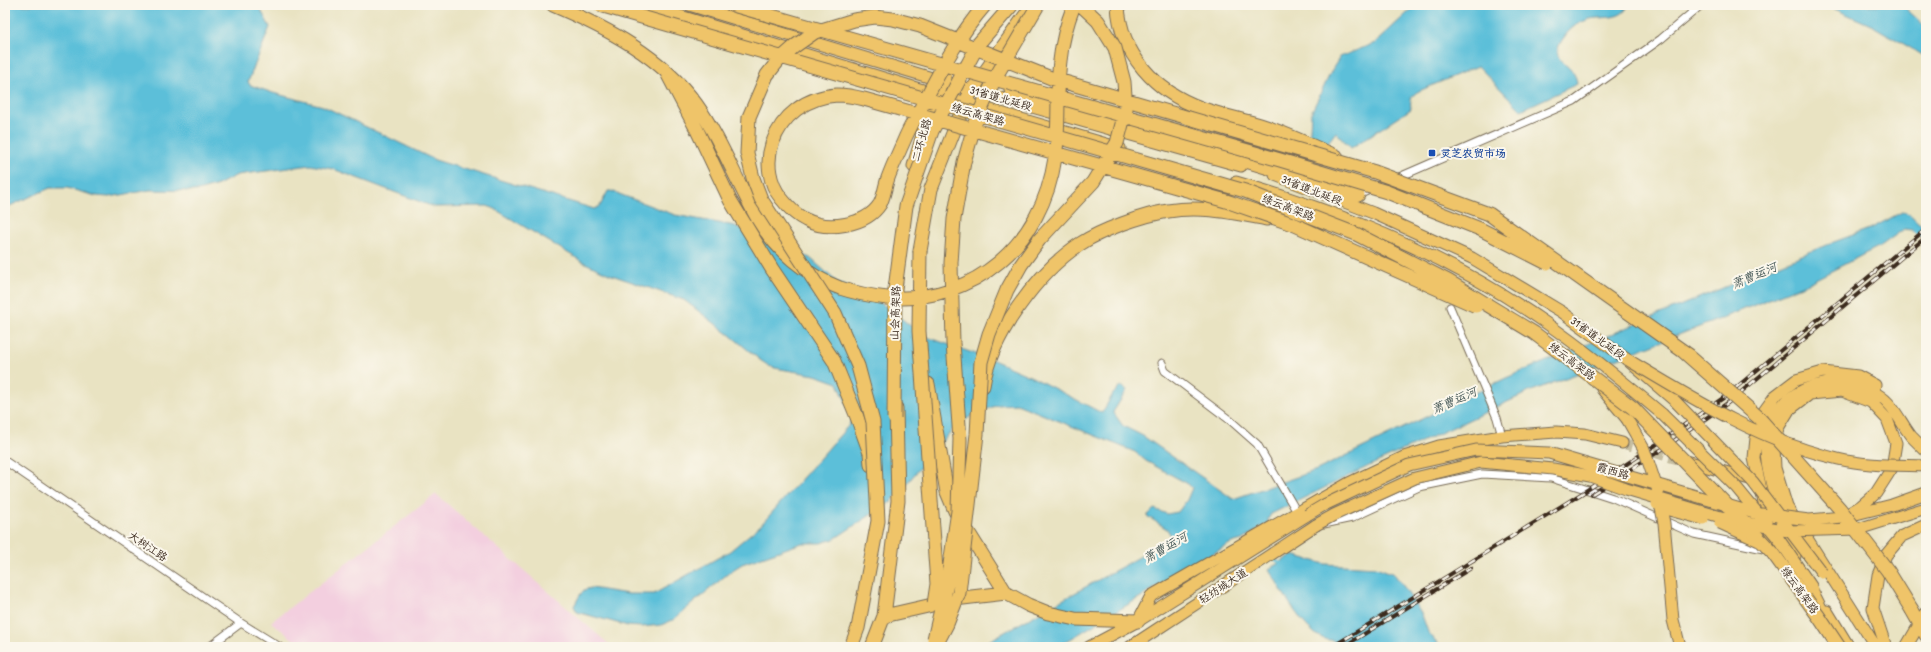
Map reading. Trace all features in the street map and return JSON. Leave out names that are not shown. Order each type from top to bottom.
[{"type":"highway","points":[[553,5],[613,32],[667,73],[696,104],[732,167],[758,220],[779,246],[799,265],[822,280],[868,296],[910,300],[931,296],[966,285],[1009,255],[1031,226],[1047,195],[1056,157],[1060,61],[1065,29],[1074,5]]},
{"type":"highway","name":"绿云高架路","points":[[600,5],[1245,191],[1356,234],[1448,280],[1534,332],[1633,408],[1772,553],[1840,647]]},
{"type":"highway","points":[[732,5],[1280,160],[1386,192],[1480,229],[1578,279],[1690,356]]},
{"type":"highway","points":[[985,5],[967,26],[938,73],[923,105],[919,111],[916,117],[913,123],[906,135],[888,178],[880,204],[864,218],[844,224],[825,226],[806,220],[790,209],[772,183],[769,166],[769,151],[774,137],[791,112],[805,103],[838,95],[864,99],[887,105],[910,112],[918,114],[926,116],[1187,190],[1294,225],[1534,332]]},
{"type":"highway","name":"二环北路","points":[[872,647],[884,616],[898,500],[893,290],[901,212],[936,94],[971,24],[989,5]]},
{"type":"highway","name":"山会高架路","points":[[865,647],[871,633],[893,509],[895,289],[906,206],[932,131],[979,43],[1012,5]]},
{"type":"highway","points":[[926,647],[937,584],[919,331],[920,252],[931,189],[965,103],[972,90],[1032,5]]},
{"type":"highway","points":[[934,647],[947,584],[958,511],[960,439],[953,343],[951,263],[954,219],[964,162],[975,123],[995,78],[1038,5]]},
{"type":"highway","points":[[977,434],[981,362],[989,334],[1007,290],[1021,265],[1039,240],[1093,182],[1117,143],[1126,109],[1124,82],[1115,48],[1098,21],[1079,5]]},
{"type":"highway","points":[[1118,5],[1123,33],[1131,52],[1143,69],[1161,87],[1175,96],[1201,108],[1261,125],[1375,172],[1489,214],[1690,356],[1758,417],[1840,509],[1888,571],[1926,635]]},
{"type":"highway","points":[[851,647],[858,628],[878,521],[873,422],[858,366],[836,313],[760,199],[753,178],[747,153],[749,117],[767,75],[778,61],[795,46],[815,32],[854,20],[875,18],[893,19],[920,26],[1051,78],[1375,172]]},
{"type":"highway","points":[[1001,48],[1003,73],[1011,90],[1040,109]]},
{"type":"highway","points":[[667,73],[697,130],[730,200],[772,269],[834,361],[858,417],[870,453],[878,521]]},
{"type":"highway","points":[[1011,90],[1358,195]]},
{"type":"highway","points":[[934,647],[947,624],[960,593],[985,374],[1001,337],[1021,302],[1054,266],[1080,244],[1129,221],[1168,210],[1211,209],[1294,225]]},
{"type":"highway","points":[[919,331],[947,492],[955,511],[1010,595]]},
{"type":"highway","points":[[884,616],[963,598],[1010,595],[1048,613],[1075,619],[1138,621]]},
{"type":"main road","points":[[644,5],[965,103],[1265,190],[1365,226],[1475,279],[1545,322],[1612,372],[1657,409],[1736,487],[1778,538],[1811,593],[1840,647]]},
{"type":"main road","name":"31省道北延段","points":[[689,5],[972,90],[1278,177],[1373,214],[1472,258],[1562,312],[1625,358],[1675,401],[1753,482],[1822,573],[1867,647]]},
{"type":"main road","points":[[1394,239],[1445,276],[1527,330],[1604,390],[1626,419],[1644,449],[1657,488],[1664,523],[1673,620],[1680,647]]},
{"type":"main road","points":[[1625,358],[1693,399],[1739,424],[1789,445],[1839,459],[1861,463],[1875,465],[1926,466]]},
{"type":"main road","points":[[1776,552],[1754,458],[1756,438],[1762,414],[1775,396],[1796,380],[1823,372],[1858,376],[1881,389],[1926,442]]},
{"type":"main road","points":[[1840,647],[1784,535],[1766,459],[1766,441],[1773,420],[1783,404],[1801,390],[1824,383],[1853,383],[1877,394],[1891,405],[1911,436],[1926,451]]},
{"type":"main road","points":[[1843,517],[1861,506],[1876,493],[1892,468],[1896,443],[1887,419],[1871,402],[1842,391],[1810,394],[1789,410],[1778,428],[1774,447],[1775,468],[1787,507],[1876,647]]},
{"type":"main road","points":[[1089,647],[1138,621],[1150,596],[1246,548],[1280,527],[1299,511],[1372,471],[1404,458],[1439,446],[1502,436],[1556,432],[1585,434],[1622,443]]},
{"type":"main road","name":"霞西路","points":[[1299,511],[1324,505],[1409,465],[1476,450],[1549,453],[1754,513],[1809,520],[1843,517],[1892,505],[1926,493]]},
{"type":"main road","points":[[1678,459],[1759,482]]},
{"type":"main road","name":"霞西路","points":[[1316,525],[1334,515],[1415,478],[1481,462],[1553,469],[1590,476],[1626,489],[1731,520],[1788,531],[1858,529],[1926,508]]},
{"type":"main road","points":[[1626,489],[1669,510],[1724,524],[1761,542],[1786,562],[1811,593],[1849,647]]},
{"type":"main road","name":"轻纺城大道","points":[[1130,647],[1316,525]]},
{"type":"main road","points":[[1886,647],[1873,608],[1878,575],[1886,554],[1902,536],[1926,525]]},
{"type":"main road","points":[[1906,647],[1926,613]]},
{"type":"street","points":[[1358,195],[1574,101],[1661,39],[1701,5]]},
{"type":"street","points":[[1450,307],[1497,418],[1502,436]]},
{"type":"street","points":[[1162,363],[1165,371],[1231,421],[1257,444],[1299,511]]},
{"type":"street","name":"大树江路","points":[[5,461],[241,623],[280,647]]},
{"type":"street","points":[[1316,525],[1352,518],[1419,487],[1482,474],[1551,478],[1613,498],[1694,534],[1776,552],[1840,647]]},
{"type":"street","points":[[208,647],[241,623]]},
{"type":"shaded area","points":[[436,494],[612,647],[303,647],[271,622]]},
{"type":"water","name":"萧曹运河","points":[[5,5],[258,5],[270,27],[248,82],[250,85],[273,93],[323,106],[435,160],[594,209],[600,206],[608,191],[611,191],[675,215],[735,226],[810,258],[837,282],[872,296],[924,336],[993,360],[1032,377],[1102,413],[1113,394],[1121,386],[1127,390],[1113,412],[1123,426],[1143,436],[1233,499],[1317,470],[1506,378],[1831,243],[1872,228],[1902,212],[1909,214],[1926,227],[1926,240],[1912,230],[1904,229],[1882,245],[1806,284],[1720,319],[1529,392],[1369,466],[1271,514],[1268,519],[1268,523],[1242,540],[1231,543],[1057,647],[978,647],[1168,541],[1171,536],[1167,529],[1147,516],[1154,509],[1167,514],[1178,512],[1187,500],[1192,488],[1188,484],[1146,461],[1135,452],[1017,404],[998,405],[974,414],[953,429],[892,501],[834,539],[821,543],[802,543],[742,564],[731,571],[673,620],[661,625],[641,627],[628,626],[577,612],[574,606],[584,590],[591,588],[628,594],[654,594],[730,551],[761,525],[849,425],[852,417],[838,383],[815,375],[769,366],[684,300],[609,274],[583,262],[493,208],[487,206],[434,207],[333,169],[310,165],[237,175],[218,185],[198,191],[150,190],[109,197],[96,196],[67,188],[50,188],[5,208]]},
{"type":"water","points":[[1416,5],[1628,5],[1622,14],[1617,16],[1590,19],[1573,27],[1559,45],[1557,52],[1562,62],[1572,71],[1577,84],[1521,110],[1478,66],[1419,91],[1411,98],[1411,109],[1351,148],[1336,132],[1319,154],[1309,149],[1311,113],[1340,57],[1375,43]]},
{"type":"water","points":[[1826,5],[1902,5],[1926,27],[1926,57],[1873,26]]},
{"type":"water","points":[[1292,555],[1325,564],[1376,567],[1394,574],[1422,615],[1428,632],[1441,647],[1337,647],[1333,640],[1324,639],[1314,633],[1296,613],[1269,569]]},
{"type":"waterway","points":[[1272,558],[1282,564]]},
{"type":"tunnel","points":[[1622,443],[1678,459]]},
{"type":"railway","points":[[1332,647],[1581,494],[1726,396],[1926,229]]},
{"type":"railway","points":[[1592,494],[1664,448],[1729,402],[1926,237]]},
{"type":"railway","points":[[1343,647],[1471,568]]},
{"type":"place","name":"灵芝农贸市场","points":[[1432,153]]}]
